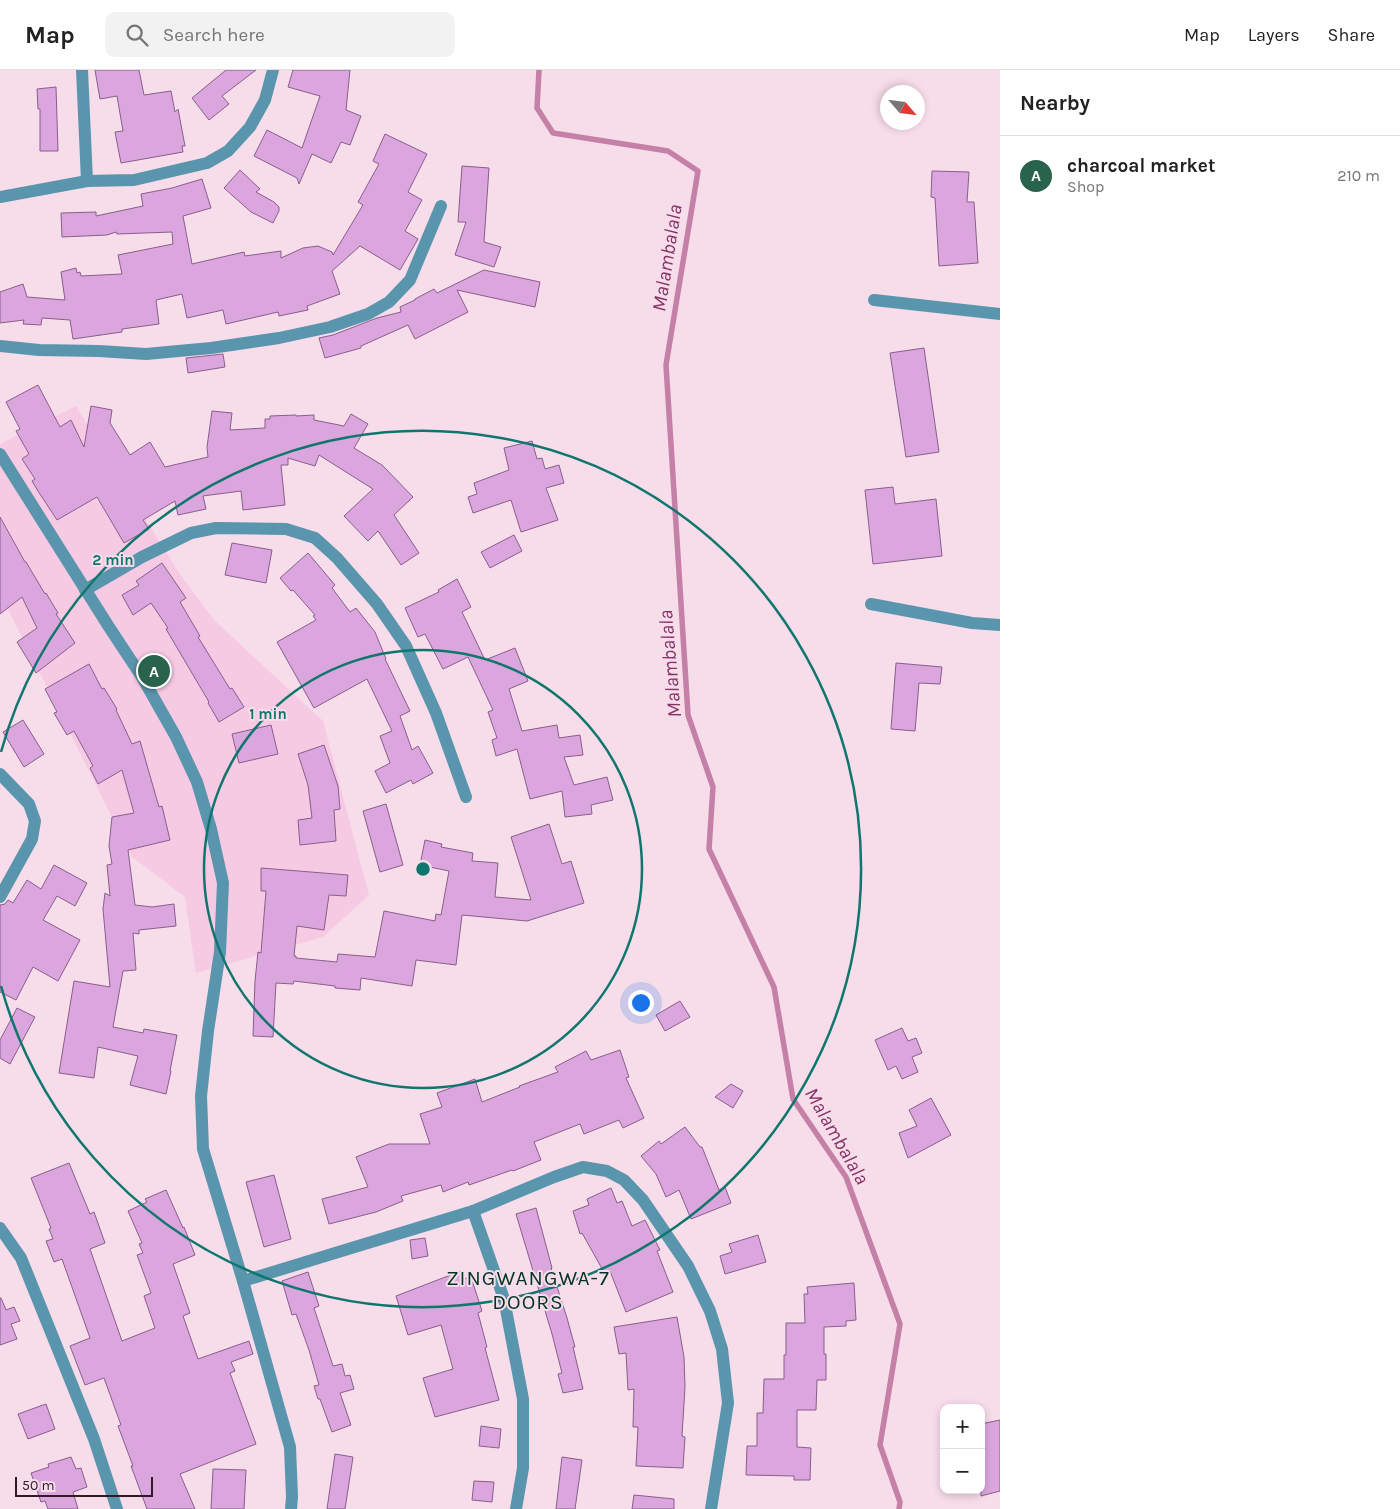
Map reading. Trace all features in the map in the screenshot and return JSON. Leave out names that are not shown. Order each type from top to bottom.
[{"type":"street","points":[[82,70],[87,181]]},
{"type":"street","points":[[0,197],[87,181],[134,180],[207,163],[228,151],[250,127],[265,100],[273,70]]},
{"type":"street","points":[[0,346],[39,350],[146,354],[278,338],[330,327],[368,314],[389,302],[410,280],[441,206]]},
{"type":"street","points":[[874,300],[1000,314]]},
{"type":"street","points":[[0,454],[142,677],[176,736],[197,782],[211,829],[223,883],[220,952],[208,1031],[201,1096],[203,1149],[243,1280],[290,1447],[291,1509]]},
{"type":"street","points":[[85,590],[142,557],[191,533],[216,528],[286,529],[315,538],[337,558],[377,604],[406,646],[436,713],[466,797]]},
{"type":"street","points":[[871,604],[972,623],[1000,625]]},
{"type":"street","points":[[0,774],[29,804],[36,820],[32,839],[0,897]]},
{"type":"street","points":[[243,1280],[473,1211],[582,1167],[607,1171],[624,1180],[643,1200],[688,1266],[710,1311],[722,1348],[728,1404],[711,1509]]},
{"type":"street","points":[[473,1211],[504,1299],[523,1399],[523,1468],[516,1509]]},
{"type":"street","points":[[0,1228],[21,1258],[94,1439],[118,1509]]},
{"type":"shaded area","points":[[76,406],[179,573],[214,620],[323,721],[369,895],[323,937],[196,973],[185,897],[132,857],[0,593],[0,444]]},
{"type":"building","points":[[95,70],[139,70],[144,95],[171,91],[175,112],[178,109],[185,146],[182,146],[183,152],[121,163],[115,132],[123,131],[117,96],[100,99]]},
{"type":"building","points":[[226,70],[256,70],[222,96],[229,104],[209,120],[192,98]]},
{"type":"building","points":[[293,70],[350,70],[346,110],[361,116],[350,145],[341,142],[331,163],[312,154],[299,184],[297,178],[254,156],[267,130],[302,148],[320,96],[288,87]]},
{"type":"building","points":[[56,87],[58,151],[40,151],[40,109],[38,109],[37,89]]},
{"type":"building","points":[[385,134],[427,154],[408,192],[422,200],[405,231],[418,239],[400,270],[360,246],[332,271],[340,294],[307,306],[308,310],[279,316],[278,312],[226,324],[223,310],[187,318],[182,294],[156,300],[159,324],[122,329],[122,332],[73,339],[70,320],[42,318],[41,325],[23,324],[24,320],[0,323],[0,292],[23,284],[27,297],[65,300],[61,272],[76,268],[77,273],[80,272],[81,276],[122,274],[118,255],[173,244],[172,232],[117,234],[116,232],[107,235],[62,237],[61,213],[96,212],[96,216],[143,206],[141,194],[172,188],[202,179],[211,208],[183,216],[192,264],[244,252],[245,256],[281,251],[281,258],[303,248],[318,246],[332,252],[333,255],[363,205],[358,202],[379,164],[373,161]]},
{"type":"building","points":[[462,166],[489,168],[484,242],[501,247],[494,267],[455,255],[466,222],[458,222]]},
{"type":"building","points":[[240,170],[260,189],[256,192],[279,207],[273,223],[251,212],[224,188]]},
{"type":"building","points":[[932,171],[969,172],[967,202],[974,202],[978,263],[939,266],[935,198],[931,197]]},
{"type":"building","points":[[484,270],[540,282],[535,307],[457,290],[468,312],[415,339],[408,325],[361,346],[361,348],[325,358],[319,338],[333,335],[377,318],[401,312],[400,307],[434,289],[437,293]]},
{"type":"building","points":[[924,348],[939,452],[906,457],[890,353]]},
{"type":"building","points":[[223,354],[225,367],[188,373],[186,358]]},
{"type":"building","points":[[38,385],[60,427],[71,420],[84,447],[91,406],[112,410],[110,423],[130,455],[150,442],[165,467],[208,457],[207,447],[212,411],[232,413],[230,430],[265,428],[265,419],[270,419],[270,416],[296,415],[314,415],[314,420],[344,426],[351,414],[368,424],[354,448],[382,465],[413,497],[394,515],[419,553],[401,565],[378,531],[368,541],[344,516],[373,489],[319,455],[315,466],[288,458],[288,465],[281,465],[285,505],[243,510],[241,491],[203,496],[206,509],[178,515],[175,501],[143,520],[149,529],[124,543],[97,497],[57,520],[32,481],[35,479],[22,459],[29,454],[16,431],[20,429],[6,402]]},
{"type":"building","points":[[532,441],[537,459],[542,458],[545,469],[559,465],[564,483],[546,488],[558,520],[521,532],[511,500],[473,513],[468,497],[477,494],[474,483],[509,470],[504,448]]},
{"type":"building","points":[[893,487],[895,504],[936,499],[942,556],[873,564],[865,490]]},
{"type":"building","points":[[0,517],[25,562],[46,593],[58,613],[56,614],[75,643],[36,673],[17,642],[37,628],[22,597],[0,614]]},
{"type":"building","points":[[514,535],[522,551],[490,568],[481,552]]},
{"type":"building","points":[[232,543],[272,550],[266,583],[225,575]]},
{"type":"building","points":[[308,553],[335,585],[332,588],[350,612],[356,608],[375,632],[385,659],[410,711],[400,716],[412,750],[418,746],[433,773],[413,784],[411,780],[386,793],[375,771],[390,763],[380,736],[392,731],[367,679],[314,708],[277,642],[316,620],[313,616],[315,615],[280,578]]},
{"type":"building","points":[[162,563],[186,598],[180,602],[200,636],[198,637],[230,689],[232,688],[244,707],[219,722],[166,629],[168,628],[151,603],[133,615],[122,595],[139,585],[136,581]]},
{"type":"building","points":[[457,579],[471,607],[462,612],[485,660],[515,648],[528,681],[509,689],[522,731],[557,725],[559,738],[580,735],[583,755],[564,757],[574,785],[607,777],[613,800],[591,805],[592,814],[565,817],[562,791],[530,799],[517,749],[496,756],[492,740],[497,738],[488,712],[493,710],[468,657],[443,669],[425,634],[418,637],[405,608],[439,592],[438,590]]},
{"type":"building","points":[[896,663],[942,667],[940,684],[919,683],[915,731],[891,729]]},
{"type":"building","points":[[89,664],[102,689],[104,688],[117,709],[132,744],[140,741],[159,807],[162,806],[170,840],[128,850],[135,905],[152,907],[174,904],[176,926],[139,930],[139,934],[133,933],[136,970],[123,971],[113,1027],[143,1033],[144,1029],[177,1035],[166,1094],[130,1085],[138,1056],[98,1047],[94,1078],[59,1073],[74,981],[110,987],[103,909],[105,893],[110,896],[107,865],[112,864],[109,846],[112,817],[134,813],[122,770],[98,784],[90,768],[93,766],[74,731],[67,735],[54,713],[57,712],[45,689]]},
{"type":"building","points":[[23,720],[44,754],[24,767],[3,732]]},
{"type":"building","points":[[271,725],[278,754],[239,763],[232,734]]},
{"type":"building","points":[[324,745],[338,786],[340,809],[334,810],[336,841],[300,845],[298,820],[312,818],[308,785],[298,754]]},
{"type":"building","points":[[386,804],[403,865],[380,872],[363,811]]},
{"type":"building","points":[[549,824],[562,864],[571,861],[584,903],[527,921],[462,915],[456,965],[416,960],[412,986],[361,978],[360,990],[294,981],[293,984],[276,983],[273,1037],[253,1036],[255,981],[258,952],[261,953],[266,891],[261,891],[261,868],[348,875],[346,896],[329,895],[324,930],[297,926],[294,956],[296,958],[337,962],[338,954],[375,957],[384,911],[435,921],[436,914],[441,915],[449,871],[420,865],[425,840],[442,844],[441,847],[473,853],[472,861],[498,863],[495,897],[531,900],[511,837]]},
{"type":"building","points":[[54,865],[87,883],[75,906],[57,896],[43,920],[80,940],[58,981],[33,967],[16,1000],[0,992],[0,905],[5,904],[8,900],[13,903],[27,880],[41,889]]},
{"type":"building","points":[[680,1001],[690,1017],[665,1031],[656,1015]]},
{"type":"building","points":[[17,1008],[35,1017],[10,1064],[0,1058],[0,1040]]},
{"type":"building","points":[[902,1028],[908,1041],[916,1038],[922,1053],[912,1057],[918,1072],[902,1079],[896,1066],[888,1070],[875,1040]]},
{"type":"building","points":[[620,1050],[629,1077],[626,1078],[644,1118],[623,1128],[619,1120],[584,1134],[580,1124],[534,1142],[541,1160],[513,1171],[469,1185],[468,1182],[443,1192],[441,1185],[401,1196],[403,1201],[376,1212],[329,1224],[322,1199],[368,1187],[356,1157],[389,1144],[430,1144],[420,1114],[442,1107],[437,1093],[475,1079],[482,1102],[558,1072],[555,1067],[586,1051],[591,1060]]},
{"type":"building","points":[[731,1084],[743,1091],[733,1108],[715,1097]]},
{"type":"building","points":[[931,1098],[951,1135],[908,1158],[899,1133],[917,1126],[909,1110]]},
{"type":"building","points":[[685,1127],[700,1147],[702,1147],[719,1190],[725,1187],[731,1203],[691,1219],[679,1190],[666,1197],[656,1174],[641,1156],[659,1141],[661,1144]]},
{"type":"building","points":[[69,1163],[90,1214],[94,1212],[105,1243],[90,1249],[122,1341],[155,1328],[144,1296],[151,1293],[137,1255],[143,1253],[139,1244],[142,1243],[128,1211],[147,1202],[145,1199],[166,1190],[195,1255],[173,1264],[190,1313],[183,1316],[198,1359],[249,1341],[253,1354],[231,1362],[235,1371],[230,1373],[256,1444],[180,1474],[195,1509],[147,1509],[131,1466],[133,1466],[118,1426],[121,1425],[104,1378],[85,1385],[70,1346],[90,1338],[62,1259],[54,1262],[46,1241],[53,1239],[49,1229],[51,1228],[31,1178]]},
{"type":"building","points":[[274,1175],[291,1239],[264,1247],[246,1182]]},
{"type":"building","points":[[611,1188],[617,1203],[622,1201],[632,1226],[645,1220],[660,1250],[657,1251],[673,1292],[626,1312],[610,1271],[605,1274],[582,1233],[580,1234],[573,1211],[589,1205],[587,1199]]},
{"type":"building","points":[[536,1208],[551,1268],[575,1347],[573,1347],[583,1389],[563,1393],[558,1374],[562,1373],[552,1334],[516,1214]]},
{"type":"building","points":[[758,1235],[766,1262],[725,1274],[720,1256],[732,1252],[729,1244]]},
{"type":"building","points":[[425,1238],[428,1256],[412,1259],[410,1240]]},
{"type":"building","points":[[461,1271],[463,1279],[471,1277],[482,1311],[478,1313],[499,1400],[435,1417],[423,1378],[453,1369],[441,1325],[408,1335],[396,1296]]},
{"type":"building","points":[[308,1272],[319,1306],[314,1308],[333,1366],[342,1364],[345,1376],[350,1375],[354,1389],[340,1393],[351,1425],[332,1432],[314,1386],[319,1385],[309,1350],[296,1314],[292,1315],[282,1281]]},
{"type":"building","points":[[854,1283],[856,1320],[846,1321],[846,1326],[824,1327],[826,1380],[817,1380],[816,1410],[797,1410],[797,1447],[811,1448],[810,1480],[794,1480],[794,1476],[746,1475],[747,1446],[757,1446],[757,1413],[763,1413],[764,1379],[784,1379],[786,1323],[805,1323],[804,1294],[808,1294],[807,1287]]},
{"type":"building","points":[[0,1298],[6,1310],[14,1307],[20,1321],[11,1324],[17,1339],[0,1345]]},
{"type":"building","points":[[677,1317],[684,1357],[685,1387],[682,1436],[685,1437],[683,1468],[636,1466],[638,1427],[633,1427],[634,1389],[628,1390],[626,1353],[619,1354],[614,1327]]},
{"type":"building","points":[[46,1404],[55,1429],[28,1439],[18,1414]]},
{"type":"building","points":[[1000,1420],[1000,1491],[981,1496],[981,1494],[985,1494],[985,1423]]},
{"type":"building","points":[[481,1426],[501,1429],[499,1448],[479,1446]]},
{"type":"building","points":[[335,1454],[353,1457],[345,1509],[327,1509]]},
{"type":"building","points":[[71,1457],[76,1469],[81,1468],[87,1487],[73,1492],[78,1509],[48,1509],[45,1501],[41,1502],[31,1473],[49,1467],[48,1464]]},
{"type":"building","points":[[562,1457],[582,1460],[575,1509],[556,1509]]},
{"type":"building","points":[[213,1469],[246,1470],[244,1509],[211,1509]]},
{"type":"building","points":[[474,1481],[494,1482],[492,1502],[472,1500]]},
{"type":"building","points":[[634,1495],[674,1499],[674,1509],[632,1509]]},
{"type":"waterway","name":"Malambalala","points":[[539,70],[537,108],[553,133],[668,151],[698,171],[666,365],[688,715],[713,787],[709,849],[774,987],[793,1099],[846,1177],[900,1324],[880,1445],[900,1502],[899,1509]]},
{"type":"place","name":"charcoal market","points":[[154,671]]},
{"type":"district","name":"ZINGWANGWA-7 DOORS","points":[[528,1290]]}]
